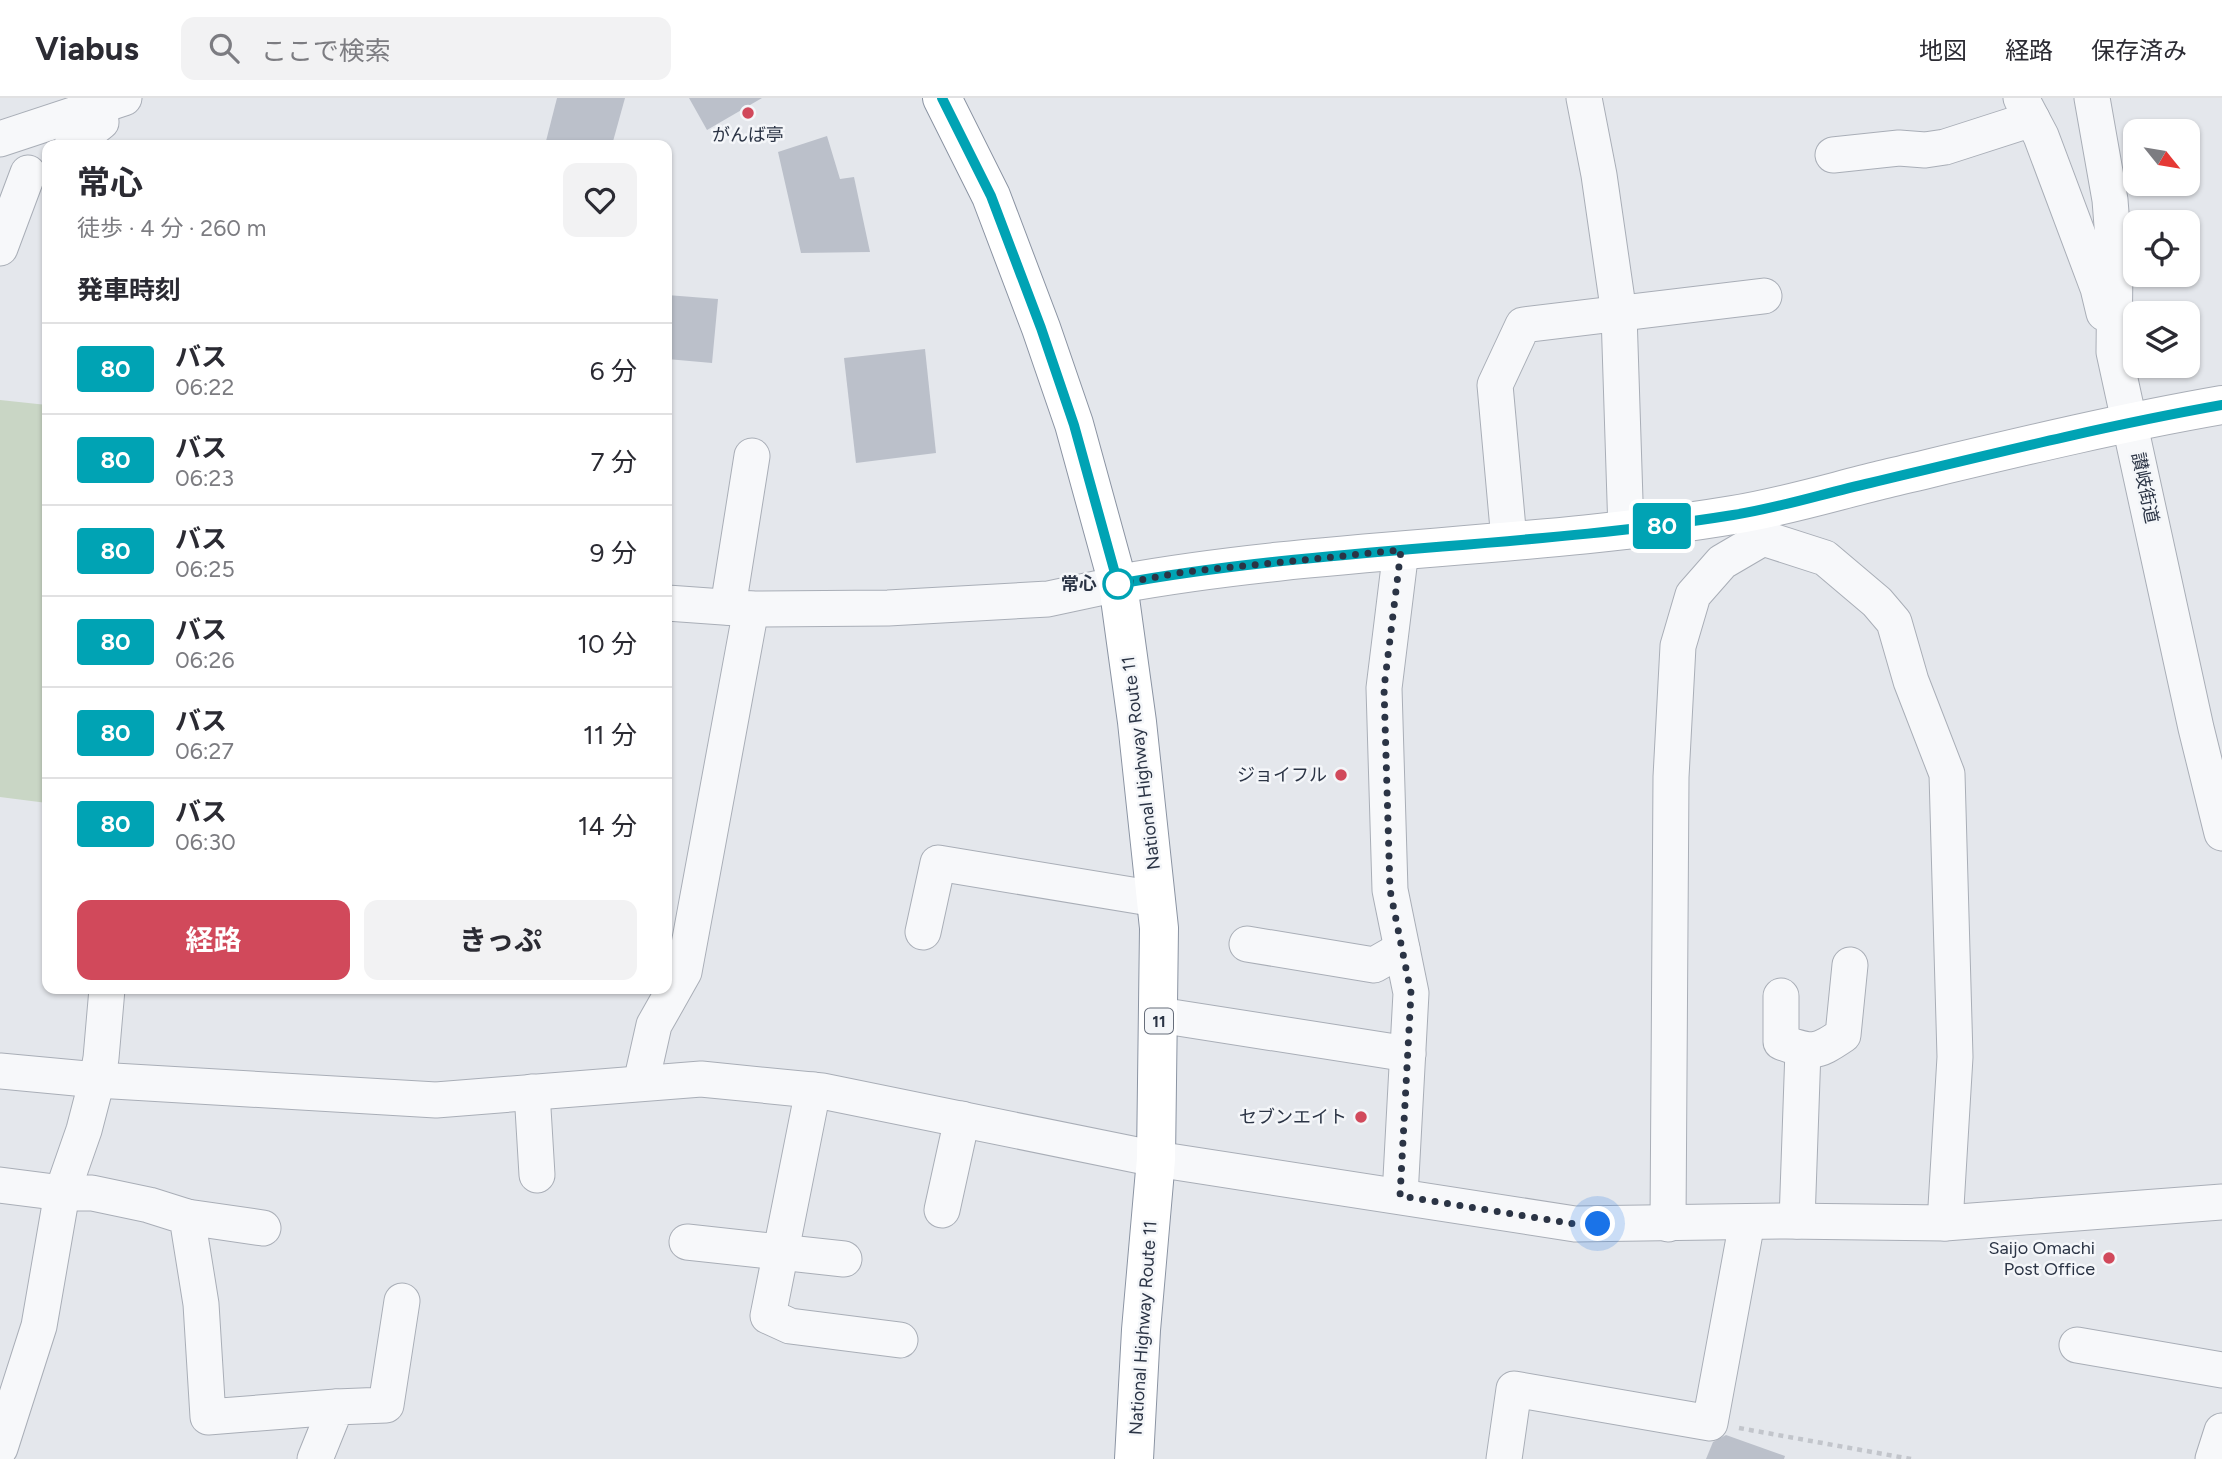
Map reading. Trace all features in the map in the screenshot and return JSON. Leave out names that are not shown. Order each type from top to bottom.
[{"type":"main road","name":"National Highway Route 11","points":[[942,98],[991,196],[1074,425],[1118,584],[1138,722],[1159,928],[1159,1015],[1156,1159],[1141,1330],[1134,1459]]},
{"type":"main road","points":[[1118,584],[1184,572],[1401,550],[1626,531],[1760,524],[2130,421],[2222,405]]},
{"type":"street","points":[[1584,98],[1599,175],[1619,314],[1626,531]]},
{"type":"street","name":"讃岐街道","points":[[2092,98],[2110,200],[2115,264],[2114,352],[2130,421],[2207,700],[2222,833]]},
{"type":"street","points":[[0,139],[111,102]]},
{"type":"street","points":[[78,140],[101,122],[111,102]]},
{"type":"street","points":[[1833,155],[1899,148],[1926,150],[1945,147],[2027,109],[2041,136],[2098,288],[2114,352]]},
{"type":"street","points":[[0,248],[25,174]]},
{"type":"street","points":[[1510,540],[1495,385],[1523,325],[1764,296]]},
{"type":"street","points":[[672,993],[684,972],[739,608],[752,456]]},
{"type":"street","points":[[1668,1224],[1671,777],[1678,646],[1693,595],[1760,524],[1825,558],[1877,602],[1894,622],[1911,681],[1947,774],[1955,1057],[1945,1223]]},
{"type":"street","points":[[1400,1196],[1411,993],[1390,890],[1384,688],[1401,550]]},
{"type":"street","points":[[672,603],[739,608],[888,608],[1048,599],[1118,584]]},
{"type":"street","points":[[923,932],[938,863],[1156,899]]},
{"type":"street","points":[[1247,944],[1374,965],[1402,949]]},
{"type":"street","points":[[1781,996],[1781,1042],[1803,1050],[1822,1049],[1843,1035],[1850,965]]},
{"type":"street","points":[[18,1459],[16,1439],[4,1436],[39,1326],[62,1192],[84,1130],[97,1080],[107,994]]},
{"type":"street","points":[[641,1083],[654,1025],[672,994]]},
{"type":"street","points":[[1159,1015],[1408,1055]]},
{"type":"street","points":[[1797,1221],[1803,1050]]},
{"type":"street","points":[[0,1071],[97,1080],[436,1100],[701,1079],[813,1090],[1156,1159],[1575,1224],[1797,1221],[1945,1223],[2222,1202]]},
{"type":"street","points":[[813,1090],[768,1316],[790,1326],[900,1339]]},
{"type":"street","points":[[532,1092],[537,1175]]},
{"type":"street","points":[[942,1210],[962,1119]]},
{"type":"street","points":[[0,1185],[92,1193],[149,1205],[187,1217],[262,1228]]},
{"type":"street","points":[[187,1217],[201,1304],[208,1417],[386,1405],[402,1301]]},
{"type":"street","points":[[1504,1459],[1514,1389],[1710,1423],[1747,1222]]},
{"type":"street","points":[[687,1242],[844,1259]]},
{"type":"street","points":[[2077,1345],[2222,1370]]},
{"type":"street","points":[[315,1459],[336,1407]]},
{"type":"street","points":[[2213,1459],[2222,1431]]},
{"type":"path","points":[[1710,1423],[1911,1459]]},
{"type":"green space","points":[[0,400],[42,404],[42,802],[0,797]]},
{"type":"building","points":[[557,98],[625,98],[613,140],[546,140]]},
{"type":"building","points":[[689,98],[762,98],[707,130]]},
{"type":"building","points":[[827,136],[840,179],[854,177],[870,252],[801,253],[778,152]]},
{"type":"building","points":[[672,295],[718,299],[712,363],[672,359]]},
{"type":"building","points":[[925,349],[936,453],[856,463],[844,358]]},
{"type":"building","points":[[1726,1435],[1785,1456],[1784,1459],[1706,1459],[1713,1442]]},
{"type":"bus line","name":"80","points":[[942,98],[991,196],[1041,328],[1074,425],[1118,584],[1184,572],[1363,553],[1626,531],[1737,514],[2130,421],[2222,405]]},
{"type":"place","name":"がんば亭","points":[[748,113]]},
{"type":"place","name":"常心","points":[[1118,584]]},
{"type":"place","name":"ジョイフル","points":[[1341,775]]},
{"type":"place","name":"セブンエイト","points":[[1361,1117]]},
{"type":"place","name":"Saijo Omachi Post Office","points":[[2109,1258]]},
{"type":"route","points":[[1118,584],[1184,572],[1401,550],[1384,688],[1390,890],[1411,993],[1400,1196],[1575,1224],[1598,1224]]}]
